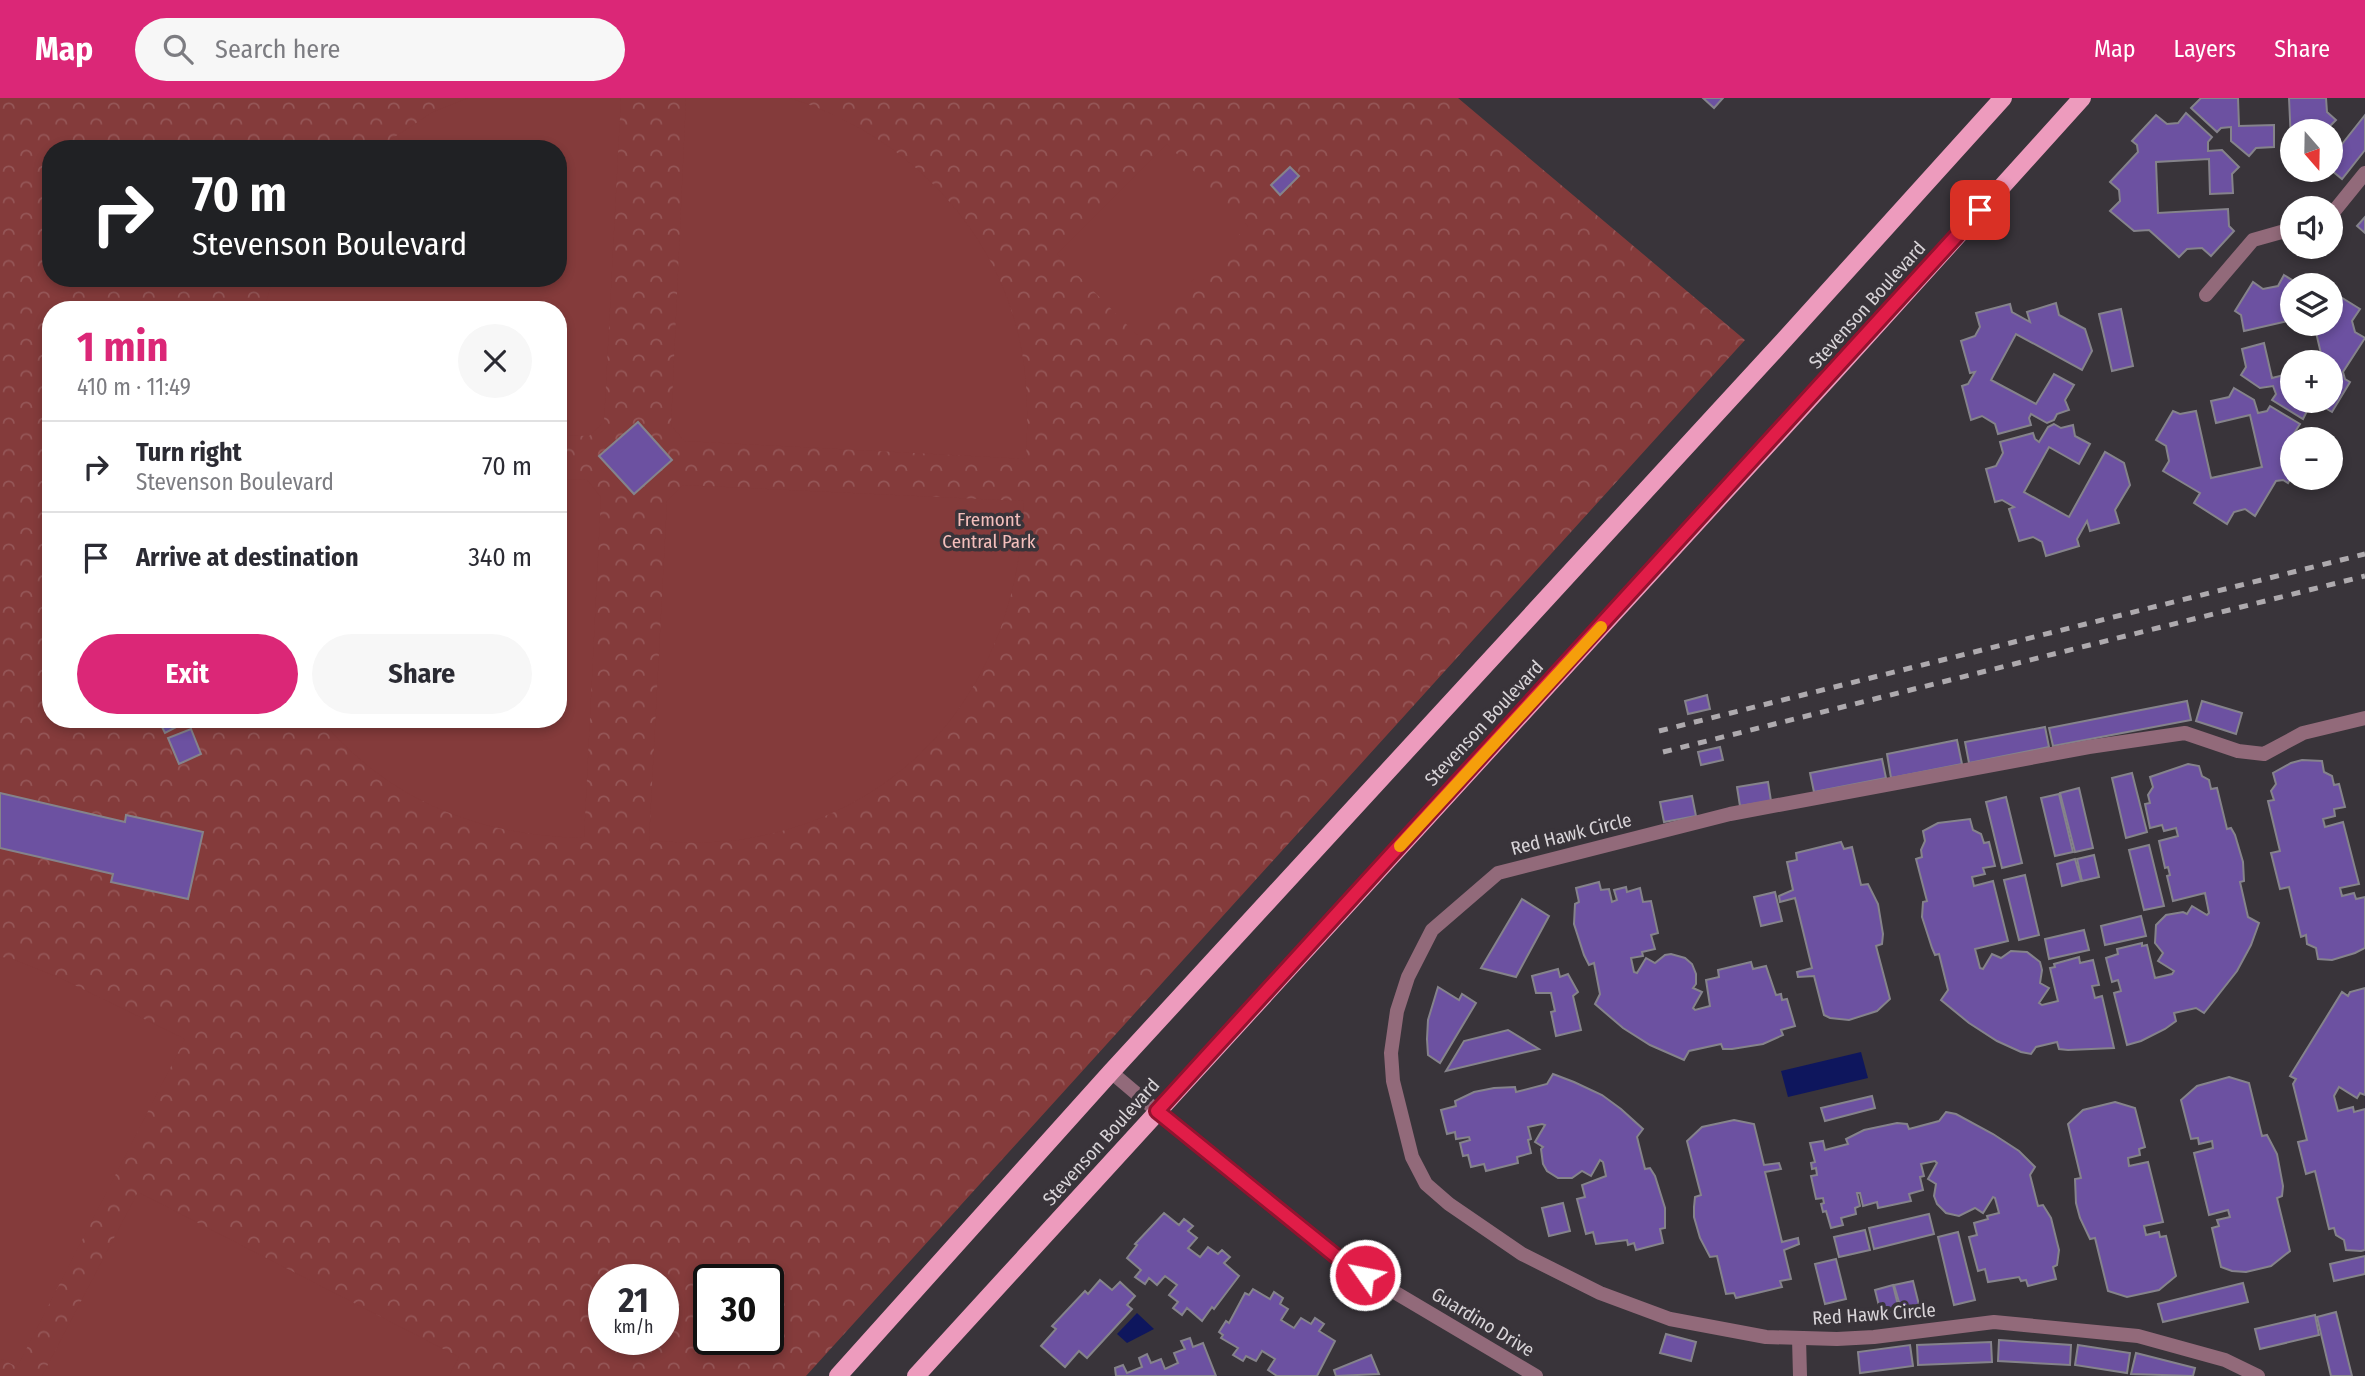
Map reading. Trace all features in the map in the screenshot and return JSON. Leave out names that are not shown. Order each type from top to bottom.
[{"type":"main road","name":"Stevenson Boulevard","points":[[838,1376],[1111,1072],[1767,359],[2003,98]]},
{"type":"main road","name":"Stevenson Boulevard","points":[[916,1376],[2082,98]]},
{"type":"street","points":[[2343,200],[2365,173]]},
{"type":"street","points":[[2206,295],[2253,240],[2280,232]]},
{"type":"street","name":"Red Hawk Circle","points":[[2258,1376],[2225,1360],[2138,1336],[1994,1322],[1874,1336],[1799,1338],[1740,1333],[1670,1319],[1600,1293],[1522,1254],[1449,1204],[1426,1184],[1412,1157],[1393,1081],[1391,1053],[1397,1011],[1408,977],[1432,930],[1498,873],[1730,814],[2089,747],[2185,733],[2238,751],[2264,754],[2303,733],[2365,718]]},
{"type":"street","name":"Guardino Drive","points":[[1111,1072],[1342,1261],[1536,1376]]},
{"type":"street","points":[[1799,1338],[1800,1376]]},
{"type":"green space","name":"Fremont Central Park","points":[[0,98],[1458,98],[1745,340],[806,1376],[0,1376]]},
{"type":"green space","points":[[468,98],[621,98],[604,422],[589,436],[567,435],[567,301],[266,301],[271,287],[567,287],[567,140],[390,140],[433,112]]},
{"type":"green space","points":[[686,98],[789,98],[832,114],[872,135],[908,162],[941,192],[969,227],[993,266],[1010,307],[1022,352],[1025,379],[1026,459],[684,441],[671,425]]},
{"type":"green space","points":[[1167,144],[1248,226],[1137,335],[1057,254]]},
{"type":"green space","points":[[567,479],[587,480],[601,497],[584,838],[508,830],[438,808],[406,792],[347,748],[328,728],[567,728]]},
{"type":"green space","points":[[683,485],[1024,501],[1018,564],[1002,624],[978,678],[946,726],[906,767],[858,800],[802,825],[739,840],[649,841],[667,501]]},
{"type":"green space","points":[[0,957],[10,958],[60,978],[185,1039],[17,1367],[0,1358]]},
{"type":"green space","points":[[138,1192],[459,1357],[449,1376],[42,1376]]},
{"type":"shaded area","points":[[1861,1052],[1868,1078],[1788,1097],[1781,1071]]},
{"type":"shaded area","points":[[1137,1313],[1154,1329],[1127,1343],[1117,1334]]},
{"type":"building","points":[[1703,98],[1723,98],[1714,108]]},
{"type":"building","points":[[2201,98],[2238,98],[2239,126],[2274,125],[2274,147],[2256,148],[2249,156],[2231,141],[2231,127],[2221,128],[2217,132],[2191,108]]},
{"type":"building","points":[[2289,98],[2326,98],[2327,112],[2335,119],[2290,119]]},
{"type":"building","points":[[2186,113],[2212,137],[2208,142],[2208,151],[2222,150],[2239,167],[2232,174],[2233,193],[2210,194],[2209,159],[2156,162],[2158,213],[2228,209],[2229,226],[2234,231],[2211,256],[2202,248],[2187,249],[2179,257],[2149,230],[2134,231],[2110,211],[2120,201],[2119,190],[2110,182],[2138,152],[2137,145],[2132,141],[2156,115],[2167,124],[2178,123]]},
{"type":"building","points":[[2365,115],[2365,150],[2343,178],[2343,143]]},
{"type":"building","points":[[1290,167],[1299,176],[1280,195],[1271,185]]},
{"type":"building","points":[[2365,217],[2365,233],[2357,226]]},
{"type":"building","points":[[2253,282],[2263,289],[2278,286],[2280,282],[2280,323],[2244,331],[2241,315],[2235,311]]},
{"type":"building","points":[[2343,298],[2360,309],[2352,321],[2355,332],[2365,338],[2343,372],[2343,350],[2320,350],[2317,336],[2343,336]]},
{"type":"building","points":[[2056,303],[2059,315],[2085,329],[2092,351],[2082,370],[2016,334],[1991,380],[2036,404],[2054,374],[2074,385],[2065,400],[2069,410],[2057,414],[2054,420],[2047,423],[2031,414],[2031,425],[1998,434],[1995,424],[1982,416],[1971,420],[1962,386],[1968,384],[1975,372],[1970,373],[1961,341],[1975,336],[1980,327],[1976,313],[2010,304],[2012,312],[2030,322],[2027,312]]},
{"type":"building","points":[[2121,309],[2133,366],[2112,371],[2099,314]]},
{"type":"building","points":[[2264,343],[2272,378],[2280,376],[2280,405],[2272,400],[2276,394],[2273,386],[2260,388],[2241,375],[2246,367],[2242,349]]},
{"type":"building","points":[[2343,372],[2345,379],[2350,382],[2343,394]]},
{"type":"building","points":[[2234,388],[2254,400],[2258,413],[2267,411],[2270,406],[2300,424],[2298,427],[2280,427],[2280,480],[2276,481],[2255,516],[2245,509],[2234,512],[2227,524],[2194,503],[2200,493],[2163,471],[2169,461],[2166,446],[2156,440],[2173,411],[2180,414],[2196,411],[2211,478],[2262,467],[2250,415],[2216,423],[2211,401],[2229,397]]},
{"type":"building","points":[[2293,413],[2306,413],[2303,419]]},
{"type":"building","points":[[638,422],[672,460],[634,494],[599,456]]},
{"type":"building","points":[[2054,424],[2061,428],[2073,425],[2075,436],[2090,444],[2079,464],[2049,447],[2024,492],[2069,517],[2105,452],[2124,463],[2130,485],[2115,510],[2119,523],[2090,531],[2087,521],[2077,539],[2079,546],[2046,556],[2042,542],[2033,537],[2019,541],[2009,509],[2014,507],[2002,500],[1995,502],[1986,469],[1996,466],[2003,453],[2000,442],[2033,433],[2039,442],[2048,427]]},
{"type":"building","points":[[1707,695],[1710,709],[1688,714],[1685,701]]},
{"type":"building","points":[[2187,701],[2191,720],[2053,746],[2049,728]]},
{"type":"building","points":[[2202,701],[2242,713],[2236,734],[2196,721]]},
{"type":"building","points":[[2045,727],[2049,747],[1969,763],[1965,742]]},
{"type":"building","points":[[191,729],[201,754],[179,764],[168,738]]},
{"type":"building","points":[[1957,740],[1962,764],[1891,778],[1887,754]]},
{"type":"building","points":[[1720,747],[1723,760],[1701,765],[1698,752]]},
{"type":"building","points":[[1882,759],[1886,778],[1814,792],[1810,773]]},
{"type":"building","points":[[2302,760],[2322,761],[2324,772],[2332,776],[2334,785],[2339,784],[2345,807],[2334,809],[2335,816],[2323,819],[2325,827],[2343,822],[2359,884],[2340,888],[2342,896],[2354,893],[2356,899],[2365,897],[2365,948],[2332,960],[2318,959],[2316,948],[2307,944],[2306,935],[2301,937],[2289,887],[2280,889],[2271,853],[2280,851],[2268,801],[2274,800],[2271,791],[2276,784],[2273,773]]},
{"type":"building","points":[[2188,764],[2199,766],[2202,776],[2209,780],[2211,789],[2217,788],[2227,829],[2231,828],[2235,835],[2243,862],[2244,881],[2240,882],[2248,917],[2259,923],[2237,971],[2204,1013],[2196,1008],[2174,1013],[2176,1021],[2165,1029],[2127,1045],[2114,993],[2121,991],[2118,980],[2112,982],[2106,958],[2118,954],[2117,949],[2142,943],[2142,946],[2147,945],[2155,978],[2172,974],[2174,971],[2158,961],[2163,953],[2155,943],[2156,925],[2166,915],[2183,912],[2187,914],[2192,906],[2207,915],[2209,913],[2205,893],[2173,901],[2167,876],[2170,875],[2168,867],[2165,868],[2159,841],[2178,836],[2176,828],[2164,831],[2162,825],[2150,828],[2145,804],[2150,803],[2148,795],[2153,787],[2150,777]]},
{"type":"building","points":[[2132,773],[2147,832],[2126,838],[2112,778]]},
{"type":"building","points":[[1768,782],[1771,801],[1740,806],[1737,787]]},
{"type":"building","points":[[2079,788],[2093,848],[2075,852],[2060,793]]},
{"type":"building","points":[[0,793],[125,822],[126,815],[203,832],[188,899],[111,882],[113,874],[0,848]]},
{"type":"building","points":[[2059,794],[2073,852],[2055,856],[2041,798]]},
{"type":"building","points":[[1692,796],[1696,816],[1664,822],[1660,802]]},
{"type":"building","points":[[2006,797],[2022,863],[2002,868],[1986,802]]},
{"type":"building","points":[[1970,819],[1973,830],[1981,834],[1984,843],[1989,842],[1995,866],[1983,868],[1985,874],[1972,877],[1974,886],[1993,881],[2008,941],[1975,949],[1980,968],[1983,969],[1992,954],[2001,958],[2011,951],[2027,952],[2040,962],[2040,983],[2049,988],[2039,1003],[2042,1005],[2058,1001],[2050,968],[2055,967],[2054,964],[2079,957],[2080,963],[2093,960],[2099,985],[2092,986],[2095,998],[2102,996],[2114,1048],[2068,1050],[2059,1049],[2057,1042],[2036,1047],[2031,1054],[2021,1052],[1969,1023],[1941,1000],[1948,990],[1939,954],[1935,955],[1922,917],[1923,902],[1927,901],[1916,859],[1922,857],[1921,850],[1925,841],[1923,831],[1938,823]]},
{"type":"building","points":[[1841,842],[1844,849],[1852,847],[1861,885],[1868,884],[1878,904],[1883,934],[1882,944],[1876,946],[1890,999],[1877,1011],[1849,1020],[1824,1015],[1814,976],[1798,977],[1797,972],[1812,968],[1795,898],[1780,902],[1779,896],[1793,890],[1787,862],[1797,860],[1796,853]]},
{"type":"building","points":[[2149,845],[2164,906],[2144,910],[2129,850]]},
{"type":"building","points":[[2094,855],[2099,877],[2082,881],[2077,859]]},
{"type":"building","points":[[2075,859],[2081,881],[2062,886],[2057,864]]},
{"type":"building","points":[[2025,875],[2039,935],[2019,940],[2004,880]]},
{"type":"building","points":[[1599,882],[1601,890],[1609,889],[1612,902],[1617,900],[1614,890],[1626,887],[1627,892],[1640,888],[1643,902],[1651,901],[1658,933],[1651,935],[1655,949],[1642,952],[1643,956],[1631,958],[1634,972],[1637,973],[1646,958],[1655,963],[1671,954],[1685,958],[1692,964],[1696,974],[1693,988],[1702,992],[1693,1008],[1695,1010],[1710,1006],[1706,980],[1719,977],[1718,970],[1751,962],[1753,969],[1766,966],[1776,995],[1781,994],[1782,1000],[1787,999],[1795,1026],[1781,1030],[1783,1035],[1763,1044],[1723,1049],[1721,1044],[1689,1051],[1684,1060],[1650,1045],[1623,1028],[1595,1004],[1600,994],[1594,963],[1589,965],[1574,924],[1575,904],[1579,902],[1576,888]]},
{"type":"building","points":[[1775,892],[1782,921],[1761,926],[1754,897]]},
{"type":"building","points":[[1522,899],[1549,916],[1516,977],[1481,968]]},
{"type":"building","points":[[2141,916],[2146,936],[2105,945],[2101,926]]},
{"type":"building","points":[[2084,930],[2089,950],[2049,959],[2045,939]]},
{"type":"building","points":[[1558,969],[1560,977],[1568,974],[1578,992],[1573,996],[1581,1030],[1556,1036],[1551,1012],[1555,1011],[1551,993],[1536,993],[1532,976]]},
{"type":"building","points":[[1438,987],[1459,1000],[1462,994],[1476,1003],[1440,1063],[1428,1055],[1427,1039],[1428,1020]]},
{"type":"building","points":[[2365,988],[2365,1095],[2360,1093],[2357,1098],[2339,1087],[2334,1096],[2338,1111],[2353,1107],[2354,1112],[2365,1109],[2365,1250],[2361,1251],[2346,1250],[2344,1240],[2336,1235],[2334,1228],[2329,1229],[2315,1171],[2306,1174],[2298,1142],[2307,1140],[2293,1084],[2296,1079],[2290,1076],[2342,992],[2348,996],[2350,992]]},
{"type":"building","points":[[1508,1030],[1539,1049],[1446,1071],[1464,1041]]},
{"type":"building","points":[[1553,1074],[1602,1095],[1643,1129],[1637,1137],[1645,1169],[1650,1168],[1655,1176],[1665,1208],[1665,1228],[1660,1229],[1663,1243],[1636,1250],[1634,1243],[1628,1245],[1627,1240],[1596,1244],[1593,1232],[1586,1234],[1577,1199],[1585,1197],[1582,1185],[1606,1176],[1603,1162],[1600,1160],[1591,1176],[1582,1171],[1572,1178],[1558,1178],[1547,1171],[1543,1164],[1543,1147],[1535,1142],[1545,1125],[1528,1127],[1531,1153],[1517,1157],[1518,1163],[1486,1171],[1484,1164],[1471,1167],[1468,1155],[1463,1156],[1460,1143],[1470,1140],[1469,1137],[1456,1139],[1455,1132],[1447,1134],[1441,1110],[1456,1106],[1455,1101],[1474,1092],[1494,1088],[1515,1087],[1516,1092],[1547,1084]]},
{"type":"building","points":[[2229,1077],[2249,1083],[2262,1136],[2267,1135],[2277,1154],[2283,1186],[2282,1196],[2277,1198],[2290,1251],[2271,1266],[2246,1272],[2221,1267],[2212,1228],[2219,1226],[2217,1220],[2230,1217],[2228,1210],[2209,1215],[2194,1153],[2213,1148],[2212,1141],[2199,1144],[2198,1138],[2191,1139],[2181,1100],[2197,1086]]},
{"type":"building","points":[[1872,1096],[1875,1108],[1825,1121],[1821,1108]]},
{"type":"building","points":[[2115,1102],[2135,1108],[2145,1147],[2139,1149],[2140,1155],[2128,1158],[2129,1166],[2148,1162],[2163,1222],[2144,1226],[2146,1235],[2159,1232],[2160,1237],[2166,1236],[2176,1276],[2159,1290],[2127,1297],[2108,1291],[2095,1238],[2090,1239],[2080,1218],[2075,1179],[2081,1178],[2068,1124],[2083,1110]]},
{"type":"building","points":[[1946,1112],[1956,1114],[1993,1134],[2019,1151],[2035,1167],[2030,1175],[2038,1206],[2043,1205],[2051,1218],[2059,1250],[2057,1265],[2053,1267],[2056,1279],[2028,1286],[2026,1280],[2021,1281],[2019,1277],[1988,1282],[1985,1269],[1978,1271],[1969,1237],[1977,1235],[1974,1223],[1999,1213],[1995,1198],[1993,1197],[1983,1213],[1975,1208],[1959,1216],[1946,1213],[1937,1204],[1934,1196],[1936,1184],[1928,1179],[1937,1163],[1935,1161],[1921,1164],[1923,1190],[1909,1194],[1911,1201],[1878,1208],[1877,1202],[1863,1206],[1860,1193],[1857,1193],[1860,1206],[1855,1208],[1856,1214],[1841,1218],[1843,1225],[1831,1228],[1826,1211],[1823,1212],[1823,1198],[1816,1199],[1811,1176],[1817,1175],[1816,1168],[1812,1169],[1811,1163],[1815,1162],[1810,1143],[1823,1141],[1825,1150],[1848,1144],[1846,1139],[1864,1130],[1897,1123],[1907,1124],[1909,1129],[1939,1121]]},
{"type":"building","points":[[1734,1120],[1754,1124],[1764,1165],[1779,1163],[1781,1169],[1765,1172],[1782,1242],[1798,1238],[1799,1244],[1784,1250],[1791,1279],[1780,1281],[1782,1287],[1736,1298],[1734,1293],[1726,1294],[1717,1256],[1710,1257],[1700,1238],[1694,1207],[1695,1197],[1701,1195],[1687,1141],[1702,1127]]},
{"type":"building","points":[[1563,1203],[1570,1231],[1549,1236],[1542,1208]]},
{"type":"building","points":[[1164,1213],[1179,1225],[1184,1219],[1193,1226],[1188,1231],[1197,1238],[1188,1248],[1200,1257],[1208,1247],[1218,1254],[1222,1250],[1230,1257],[1224,1263],[1239,1276],[1202,1321],[1187,1308],[1182,1315],[1173,1308],[1178,1302],[1169,1295],[1177,1285],[1165,1276],[1157,1285],[1149,1278],[1145,1284],[1135,1277],[1141,1270],[1127,1258],[1137,1245],[1135,1244]]},
{"type":"building","points":[[1929,1214],[1934,1234],[1874,1249],[1869,1228]]},
{"type":"building","points":[[1865,1230],[1870,1250],[1839,1257],[1834,1237]]},
{"type":"building","points":[[1958,1232],[1975,1300],[1954,1305],[1938,1237]]},
{"type":"building","points":[[2365,1256],[2365,1274],[2334,1281],[2330,1264]]},
{"type":"building","points":[[1836,1259],[1846,1299],[1825,1304],[1815,1264]]},
{"type":"building","points":[[1100,1280],[1112,1290],[1120,1282],[1135,1296],[1127,1305],[1132,1309],[1087,1358],[1079,1351],[1065,1367],[1041,1346],[1056,1329],[1052,1326],[1085,1291],[1088,1294]]},
{"type":"building","points":[[1913,1281],[1919,1305],[1901,1309],[1894,1285]]},
{"type":"building","points":[[2243,1283],[2248,1302],[2163,1322],[2158,1304]]},
{"type":"building","points":[[1893,1285],[1899,1309],[1881,1314],[1875,1290]]},
{"type":"building","points":[[1253,1289],[1270,1299],[1274,1292],[1283,1298],[1280,1304],[1288,1309],[1281,1320],[1294,1328],[1301,1318],[1311,1324],[1315,1318],[1324,1324],[1319,1331],[1335,1341],[1317,1376],[1277,1376],[1268,1370],[1275,1359],[1262,1351],[1256,1361],[1246,1356],[1243,1361],[1233,1355],[1238,1348],[1221,1338],[1223,1335],[1219,1332],[1226,1321],[1229,1323],[1245,1293],[1249,1295]]},
{"type":"building","points":[[2336,1312],[2352,1376],[2331,1376],[2317,1317]]},
{"type":"building","points":[[2315,1315],[2319,1335],[2260,1349],[2255,1329]]},
{"type":"building","points":[[1666,1334],[1696,1342],[1691,1361],[1660,1353]]},
{"type":"building","points":[[1190,1338],[1193,1347],[1203,1343],[1216,1376],[1116,1376],[1115,1368],[1123,1365],[1127,1373],[1142,1367],[1139,1358],[1147,1354],[1151,1363],[1161,1359],[1165,1369],[1178,1363],[1174,1353],[1185,1349],[1181,1341]]},
{"type":"building","points":[[1999,1340],[2071,1345],[2070,1365],[1998,1361]]},
{"type":"building","points":[[1991,1342],[1992,1362],[1918,1365],[1917,1345]]},
{"type":"building","points":[[1910,1345],[1913,1366],[1860,1373],[1858,1352]]},
{"type":"building","points":[[2078,1345],[2130,1353],[2127,1373],[2075,1365]]},
{"type":"building","points":[[2136,1353],[2195,1368],[2193,1376],[2131,1374]]},
{"type":"building","points":[[1371,1355],[1379,1374],[1336,1376],[1334,1370]]},
{"type":"railway","points":[[1659,731],[2365,554]]},
{"type":"railway","points":[[1663,752],[2365,576]]},
{"type":"slow traffic","points":[[1400,846],[1601,627]]},
{"type":"route","points":[[1365,1275],[1342,1261],[1157,1111],[1980,210]]}]
